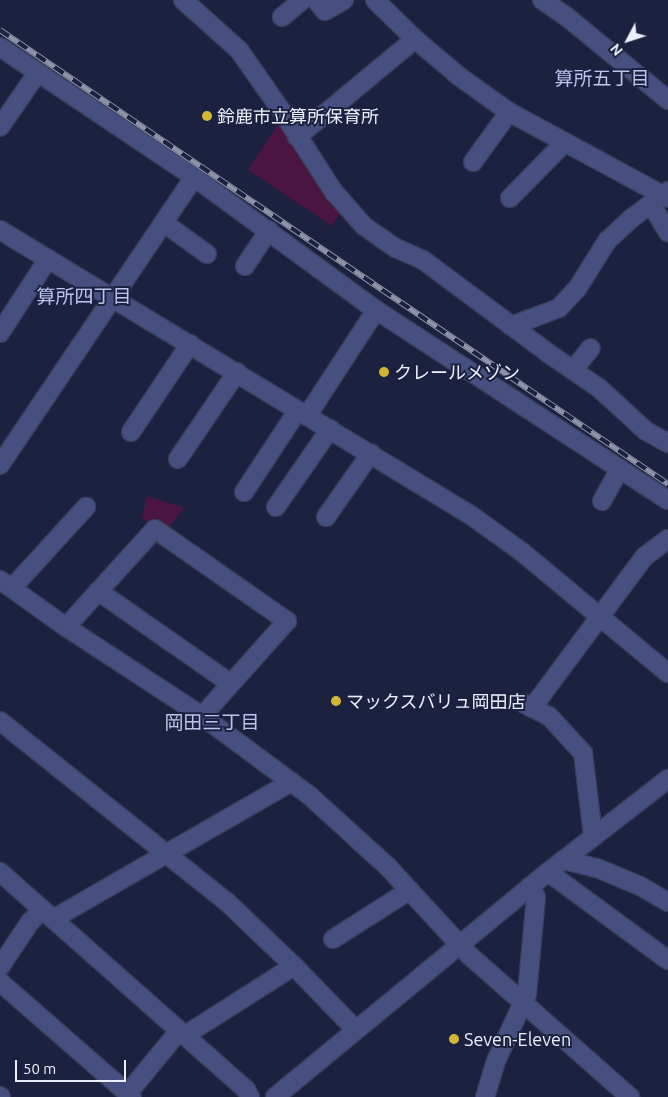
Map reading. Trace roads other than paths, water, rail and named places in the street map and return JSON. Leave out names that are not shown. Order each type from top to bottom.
[{"type":"street","points":[[183,0],[239,50],[283,113],[334,192],[364,226],[396,248],[423,260],[511,326],[599,388],[646,431],[668,443]]},
{"type":"street","points":[[282,17],[302,0]]},
{"type":"street","points":[[316,0],[326,11],[344,0]]},
{"type":"street","points":[[375,0],[415,39],[460,76],[509,112],[663,197]]},
{"type":"street","points":[[542,0],[568,17],[668,100]]},
{"type":"street","points":[[297,137],[415,39]]},
{"type":"street","points":[[0,47],[194,177],[376,310],[668,500]]},
{"type":"street","points":[[0,127],[38,72]]},
{"type":"street","points":[[473,162],[509,112]]},
{"type":"street","points":[[510,198],[565,142]]},
{"type":"street","points":[[0,464],[194,177]]},
{"type":"street","points":[[511,326],[559,308],[577,289],[607,241],[663,197]]},
{"type":"street","points":[[663,197],[668,232]]},
{"type":"street","points":[[164,222],[207,254]]},
{"type":"street","points":[[0,230],[472,516],[522,552],[668,673]]},
{"type":"street","points":[[245,266],[269,230]]},
{"type":"street","points":[[0,333],[48,259]]},
{"type":"street","points":[[244,492],[376,310]]},
{"type":"street","points":[[131,432],[190,344]]},
{"type":"street","points":[[573,370],[591,348]]},
{"type":"street","points":[[178,460],[237,372]]},
{"type":"street","points":[[276,507],[330,429]]},
{"type":"street","points":[[326,518],[370,453]]},
{"type":"street","points":[[602,501],[620,469]]},
{"type":"street","points":[[86,507],[6,584],[66,627],[202,716],[324,809],[410,890],[459,945],[630,1097]]},
{"type":"street","points":[[66,627],[155,529],[287,621],[202,716]]},
{"type":"street","points":[[594,836],[583,753],[549,716],[528,706],[601,616],[644,556],[668,539]]},
{"type":"street","points":[[98,591],[230,683]]},
{"type":"street","points":[[0,721],[227,902],[294,966],[355,1029]]},
{"type":"street","points":[[275,1097],[529,887],[668,779]]},
{"type":"street","points":[[0,967],[30,922],[166,854],[291,782]]},
{"type":"street","points":[[564,860],[597,868],[640,886],[668,902]]},
{"type":"street","points":[[0,872],[182,1033],[250,1097]]},
{"type":"street","points":[[548,872],[668,960]]},
{"type":"street","points":[[485,1097],[496,1062],[528,994],[536,897],[529,887]]},
{"type":"street","points":[[333,939],[410,890]]},
{"type":"street","points":[[0,982],[130,1095],[182,1033],[294,966]]},
{"type":"railway","points":[[0,30],[668,484]]},
{"type":"place","name":"鈴鹿市立算所保育所","points":[[207,116]]},
{"type":"place","name":"クレールメゾン","points":[[384,372]]},
{"type":"place","name":"マックスバリュ岡田店","points":[[336,701]]},
{"type":"place","name":"Seven-Eleven","points":[[454,1039]]},
{"type":"district","name":"算所五丁目","points":[[602,79]]},
{"type":"district","name":"算所四丁目","points":[[84,297]]},
{"type":"district","name":"岡田三丁目","points":[[212,723]]}]
